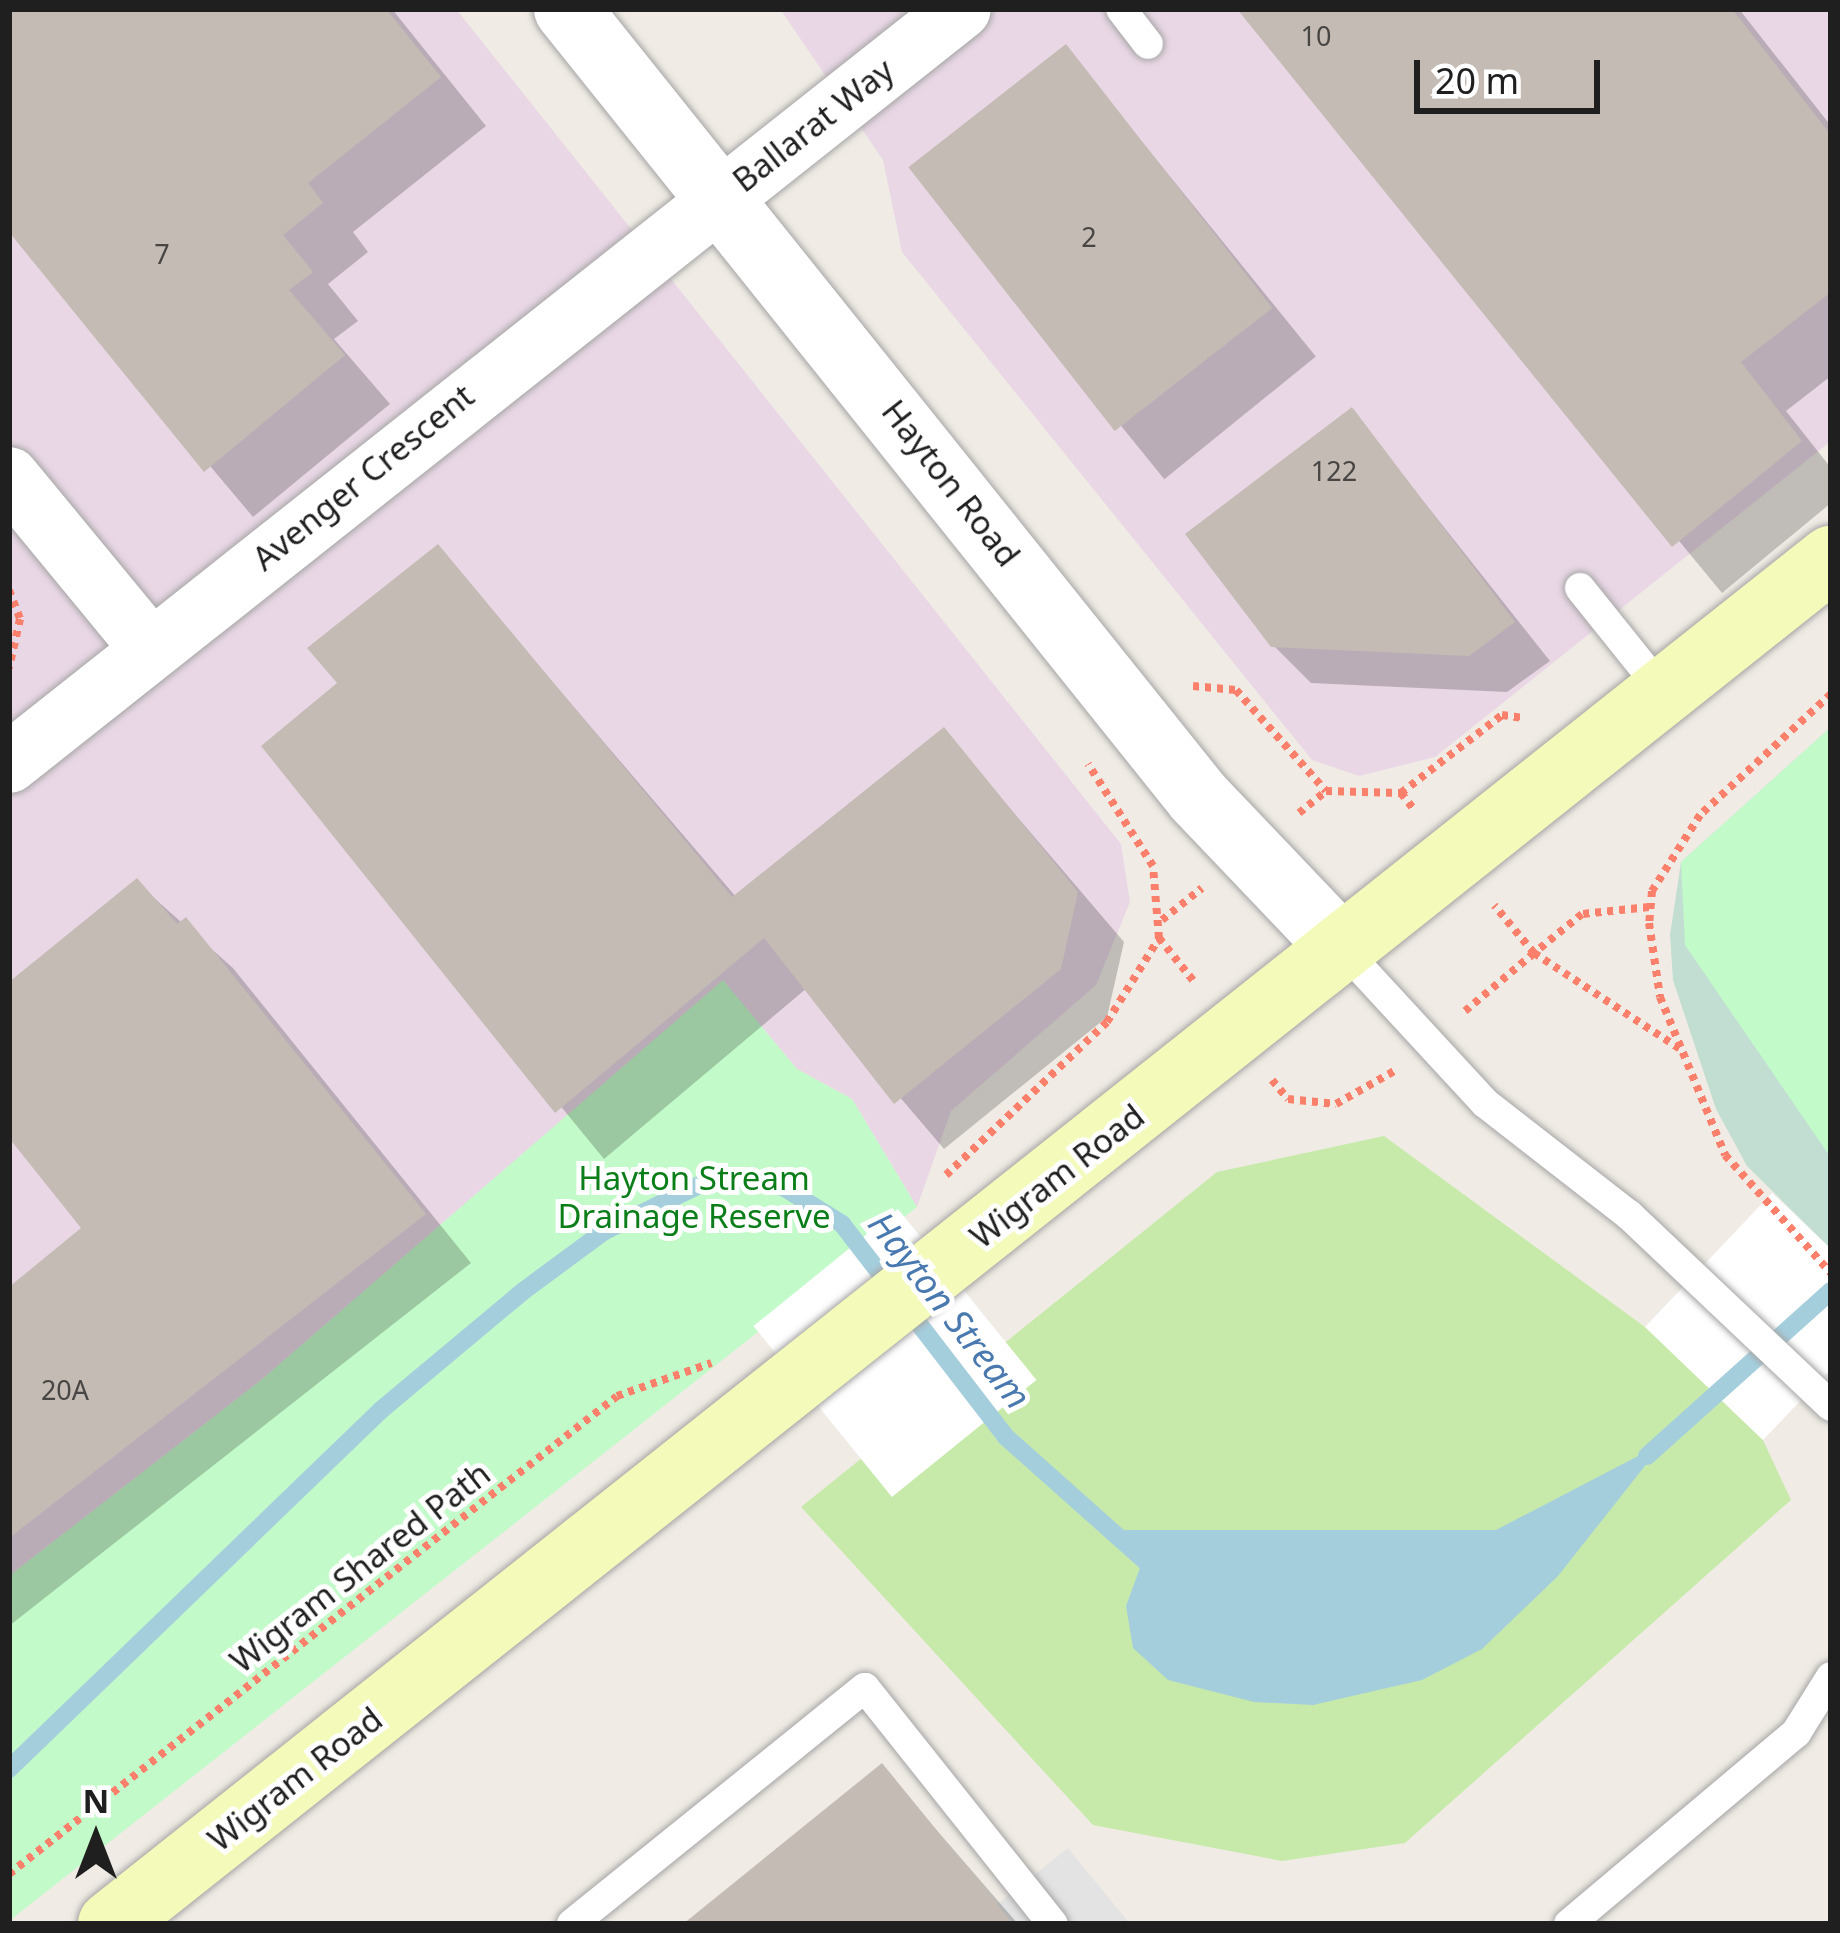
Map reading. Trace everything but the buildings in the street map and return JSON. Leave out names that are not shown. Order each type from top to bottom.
[{"type":"main road","name":"Wigram Road","points":[[111,1924],[1831,559]]},
{"type":"street","name":"Hayton Road","points":[[568,9],[1198,796],[1343,949]]},
{"type":"street","name":"Ballarat Way","points":[[721,196],[961,9]]},
{"type":"street","name":"Avenger Crescent","points":[[9,763],[721,196]]},
{"type":"street","points":[[9,477],[149,648]]},
{"type":"lane","points":[[1121,9],[1148,44]]},
{"type":"lane","points":[[1580,588],[1665,694]]},
{"type":"lane","points":[[1343,949],[1485,1103],[1694,1275],[1822,1397]]},
{"type":"lane","points":[[1569,1924],[1796,1733],[1831,1677]]},
{"type":"lane","points":[[572,1924],[865,1688],[1054,1924]]},
{"type":"path","points":[[9,590],[20,640],[9,668]]},
{"type":"path","points":[[1236,690],[1326,791],[1401,794],[1502,715]]},
{"type":"path","points":[[1831,694],[1724,787],[1672,854],[1650,907],[1660,997],[1724,1155],[1761,1204],[1831,1273]]},
{"type":"path","points":[[932,1193],[972,1140],[1107,1022],[1161,920],[1153,866],[1087,778]]},
{"type":"path","points":[[1650,907],[1582,914],[1534,953],[1684,1052]]},
{"type":"path","points":[[1274,1082],[1311,1105],[1381,1082]]},
{"type":"path","name":"Wigram Shared Path","points":[[9,1874],[617,1396],[729,1357]]},
{"type":"shaded area","points":[[9,9],[456,9],[1121,844],[1130,902],[1096,985],[951,1111],[917,1207],[852,1099],[797,1069],[723,981],[260,1381],[9,1576]]},
{"type":"shaded area","points":[[780,9],[1831,9],[1831,441],[1435,757],[1359,776],[1312,760],[902,252],[883,160]]},
{"type":"shaded area","points":[[1068,1848],[1130,1924],[972,1924]]},
{"type":"green space","points":[[1831,727],[1831,1249],[1747,1166],[1716,1109],[1673,980],[1670,935],[1681,862]]},
{"type":"green space","points":[[1831,727],[1831,1158],[1685,945],[1681,862]]},
{"type":"green space","name":"Hayton Stream Drainage Reserve","points":[[723,980],[797,1069],[852,1099],[917,1207],[9,1921],[9,1576],[260,1381]]},
{"type":"green space","points":[[1384,1136],[1645,1327],[1763,1440],[1791,1500],[1405,1843],[1282,1861],[1093,1825],[801,1507],[1217,1172]]},
{"type":"water","points":[[1663,1443],[1558,1576],[1482,1649],[1422,1680],[1313,1705],[1254,1702],[1168,1680],[1133,1648],[1126,1606],[1141,1565],[1120,1530],[1496,1530]]},
{"type":"pier","points":[[1772,1193],[1831,1249],[1831,1369],[1763,1440],[1645,1327]]},
{"type":"pier","points":[[898,1209],[1036,1380],[892,1497],[753,1326]]},
{"type":"waterway","name":"Hayton Stream","points":[[9,1769],[381,1410],[522,1292],[603,1232],[718,1176],[783,1187],[842,1224],[1006,1437],[1161,1575]]},
{"type":"waterway","name":"Hayton Stream","points":[[1647,1456],[1831,1291]]}]
